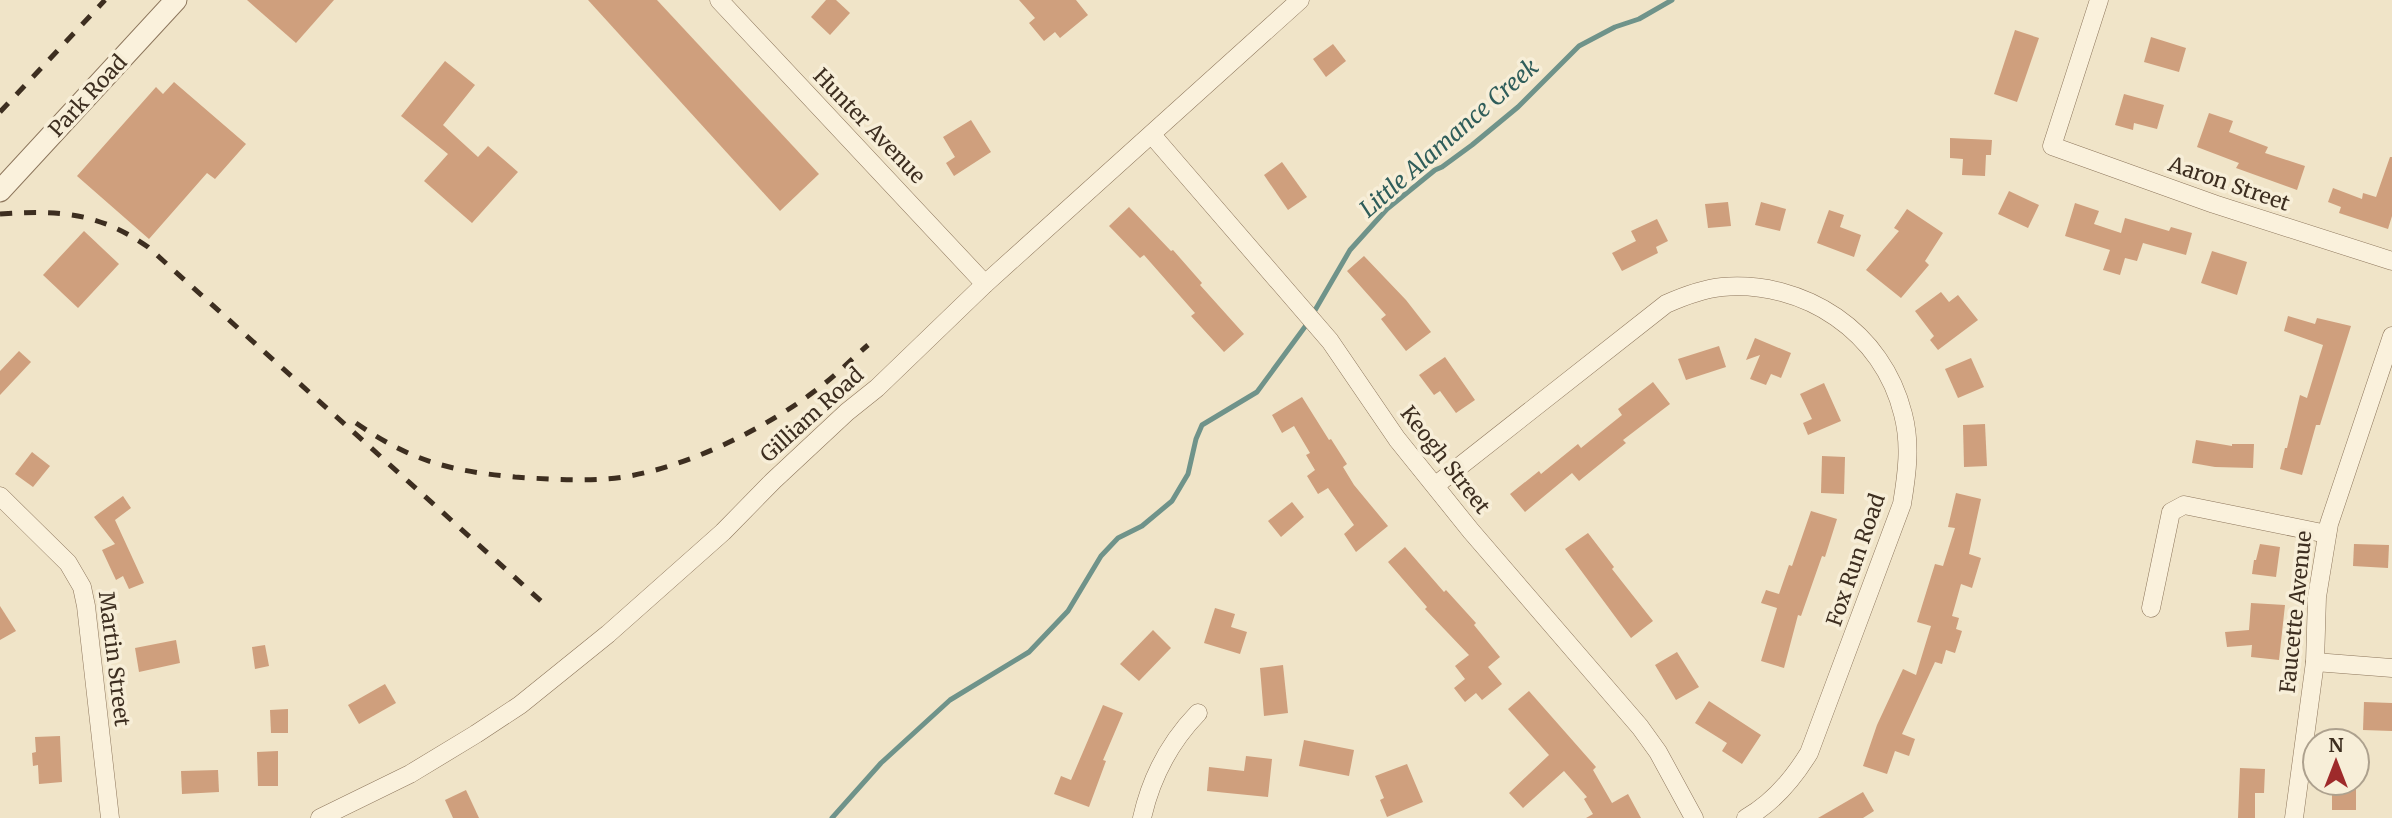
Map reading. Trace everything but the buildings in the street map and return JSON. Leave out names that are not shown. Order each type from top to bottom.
[{"type":"street","name":"Park Road","points":[[0,191],[176,0]]},
{"type":"street","name":"Hunter Avenue","points":[[719,0],[985,284]]},
{"type":"street","name":"Gilliam Road","points":[[320,818],[410,774],[476,734],[520,705],[608,635],[723,532],[772,481],[877,388],[985,284],[1300,0]]},
{"type":"street","name":"Aaron Street","points":[[2099,0],[2052,146],[2214,204],[2392,261]]},
{"type":"street","name":"Keogh Street","points":[[1152,135],[1330,341],[1397,439],[1471,531],[1640,727],[1658,752],[1694,818]]},
{"type":"street","name":"Fox Run Road","points":[[1436,485],[1666,304],[1692,293],[1720,287],[1751,286],[1791,293],[1825,309],[1853,329],[1873,351],[1890,377],[1904,415],[1908,466],[1902,504],[1809,753],[1775,797],[1746,818]]},
{"type":"street","name":"Faucette Avenue","points":[[2294,818],[2315,662],[2317,597],[2327,534],[2359,430],[2392,337]]},
{"type":"street","name":"Martin Street","points":[[0,496],[68,563],[82,587],[110,818]]},
{"type":"street","points":[[2151,608],[2171,512],[2184,505],[2327,534]]},
{"type":"street","points":[[2315,662],[2392,668]]},
{"type":"street","points":[[1142,818],[1160,766],[1174,741],[1198,713]]},
{"type":"waterway","name":"Little Alamance Creek","points":[[832,818],[881,763],[950,700],[1029,652],[1068,611],[1101,556],[1118,538],[1142,526],[1172,501],[1188,474],[1202,425],[1257,392],[1307,324],[1350,250],[1387,209],[1518,107],[1579,46],[1615,27],[1639,19],[1672,0]]},
{"type":"railway","points":[[0,112],[105,0]]},
{"type":"railway","points":[[0,214],[60,213],[95,220],[130,235],[148,247],[541,601]]},
{"type":"railway","points":[[356,423],[413,455],[470,471],[560,480],[606,479],[633,475],[662,468],[721,446],[777,417],[830,379],[868,345]]}]
